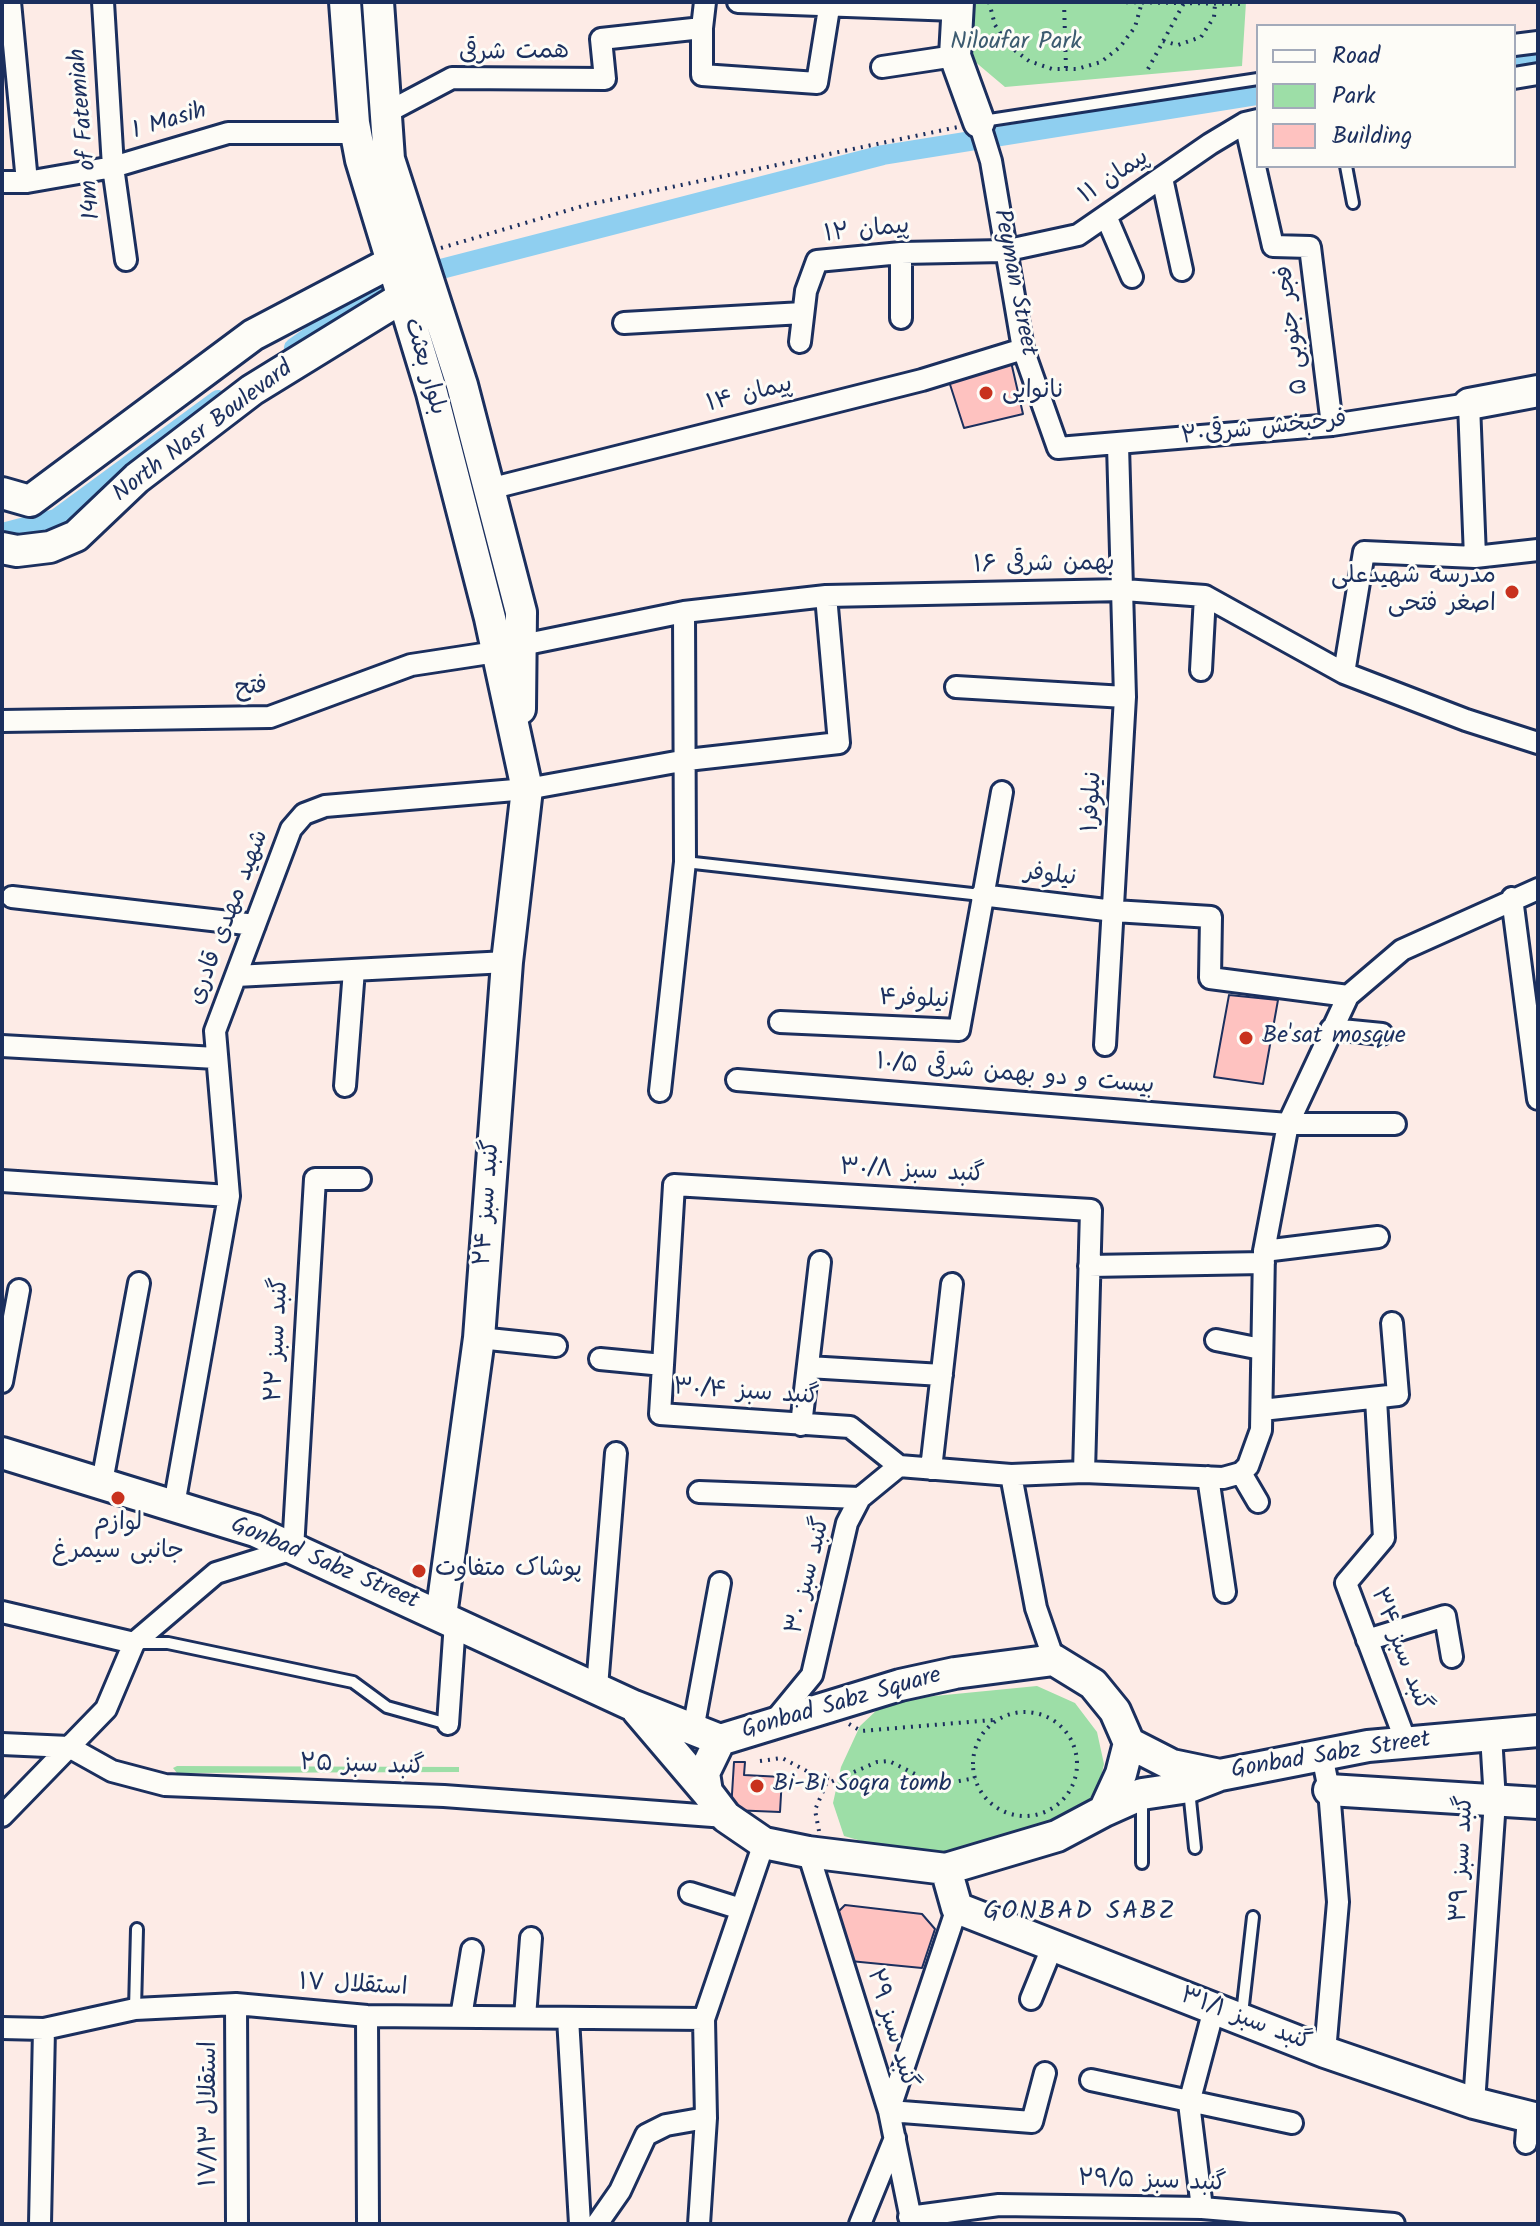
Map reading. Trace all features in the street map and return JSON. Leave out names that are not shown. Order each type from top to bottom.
[{"type":"street","points":[[10,2],[27,182]]},
{"type":"street","name":"14m of Fatemiah","points":[[103,2],[113,167],[126,260]]},
{"type":"street","name":"بلوار بعثت","points":[[345,2],[356,133],[509,649],[523,682],[517,731],[527,789]]},
{"type":"street","name":"بلوار بعثت","points":[[378,2],[389,159],[422,253],[521,612],[509,649]]},
{"type":"street","points":[[705,2],[702,75],[817,83],[830,5]]},
{"type":"street","points":[[738,2],[957,6],[955,56],[981,127]]},
{"type":"street","name":"همت شرقی","points":[[384,114],[452,78],[605,79],[601,39],[702,28]]},
{"type":"street","points":[[1516,45],[1538,42]]},
{"type":"street","points":[[882,67],[955,56]]},
{"type":"street","points":[[1516,78],[1538,74]]},
{"type":"street","name":"پیمان ۱۱","points":[[1004,251],[1078,235],[1252,121]]},
{"type":"street","name":"فجر جنوبی ۵","points":[[1252,121],[1256,145]]},
{"type":"street","name":"Peyman Street","points":[[981,127],[991,161],[1023,349],[1058,448]]},
{"type":"street","name":"1 Masih","points":[[2,182],[27,182],[113,167],[228,133],[356,133]]},
{"type":"street","name":"فجر جنوبی ۵","points":[[1260,168],[1273,246],[1310,247],[1332,425]]},
{"type":"street","points":[[1162,178],[1182,270]]},
{"type":"street","points":[[1106,216],[1132,277]]},
{"type":"street","name":"پیمان ۱۲","points":[[800,342],[803,313],[817,261],[901,253],[1004,251]]},
{"type":"street","points":[[901,253],[901,318]]},
{"type":"street","name":"North Nasr Boulevard","points":[[2,493],[30,501],[253,335],[392,262]]},
{"type":"street","name":"North Nasr Boulevard","points":[[2,548],[17,551],[50,547],[76,536],[137,478],[252,390],[403,297]]},
{"type":"street","points":[[624,323],[803,313]]},
{"type":"street","name":"پیمان ۱۴","points":[[489,489],[922,380],[1023,349]]},
{"type":"street","name":"فرحبخش شرقی۲۰","points":[[1058,448],[1332,425],[1538,391]]},
{"type":"street","points":[[1469,404],[1475,557]]},
{"type":"street","name":"نیلوفر۱","points":[[1105,1045],[1125,697],[1118,445]]},
{"type":"street","points":[[1344,673],[1364,552],[1475,557],[1538,550]]},
{"type":"street","name":"بهمن شرقی ۱۶","points":[[509,649],[684,612],[826,596],[1124,590],[1205,596],[1344,673],[1466,720],[1538,743]]},
{"type":"street","points":[[527,789],[687,760],[839,743],[826,596]]},
{"type":"street","points":[[1201,670],[1205,596]]},
{"type":"street","points":[[660,1091],[685,862],[687,760],[684,612]]},
{"type":"street","name":"فتح","points":[[2,721],[270,717],[411,665],[509,649]]},
{"type":"street","points":[[956,687],[1125,697]]},
{"type":"street","name":"شهید مهدی قادری","points":[[174,1505],[229,1196],[215,1031],[291,829],[304,814],[325,806],[527,789]]},
{"type":"street","name":"گنبد سبز ۲۴","points":[[448,1619],[479,1338],[507,962],[527,789]]},
{"type":"street","points":[[981,895],[1002,792]]},
{"type":"street","points":[[899,1466],[1011,1475],[1084,1472],[1208,1477],[1241,1473],[1256,1452],[1262,1410],[1264,1257],[1288,1124],[1331,1029],[1348,996],[1402,950],[1512,898],[1538,889]]},
{"type":"street","name":"نیلوفر","points":[[981,895],[1114,911],[1211,917],[1210,978],[1348,996]]},
{"type":"street","name":"نیلوفر۴","points":[[780,1022],[959,1030],[981,895]]},
{"type":"street","points":[[12,897],[255,925]]},
{"type":"street","points":[[1512,898],[1538,1092]]},
{"type":"street","points":[[236,976],[507,962]]},
{"type":"street","points":[[345,1086],[354,970]]},
{"type":"street","points":[[1331,1029],[1382,1034]]},
{"type":"street","points":[[2,1046],[216,1058]]},
{"type":"street","name":"بیست و دو بهمن شرقی ۱۰/۵","points":[[737,1080],[1288,1124],[1395,1124]]},
{"type":"street","name":"گنبد سبز ۲۲","points":[[293,1549],[315,1179],[360,1179]]},
{"type":"street","points":[[2,1181],[229,1196]]},
{"type":"street","name":"گنبد سبز ۳۰/۸","points":[[674,1185],[1091,1210],[1089,1266]]},
{"type":"street","name":"گنبد سبز ۳۰/۴","points":[[674,1185],[660,1414],[850,1427],[899,1466]]},
{"type":"street","points":[[1084,1472],[1089,1266],[1264,1257],[1378,1237]]},
{"type":"street","points":[[801,1425],[820,1262]]},
{"type":"street","points":[[102,1482],[139,1283]]},
{"type":"street","points":[[931,1469],[952,1284]]},
{"type":"street","points":[[2,1382],[19,1290]]},
{"type":"street","points":[[1262,1410],[1398,1395],[1392,1323]]},
{"type":"street","points":[[479,1338],[556,1346]]},
{"type":"street","points":[[1216,1340],[1261,1349]]},
{"type":"street","points":[[600,1359],[663,1365]]},
{"type":"street","points":[[808,1367],[942,1375]]},
{"type":"street","name":"گنبد سبز ۳۴","points":[[1376,1399],[1384,1538],[1346,1583],[1406,1742]]},
{"type":"street","name":"Gonbad Sabz Street","points":[[2,1453],[255,1531],[634,1706],[707,1735]]},
{"type":"street","points":[[597,1687],[616,1453]]},
{"type":"street","name":"گنبد سبز ۳۰","points":[[775,1720],[812,1675],[847,1523],[860,1498],[899,1466]]},
{"type":"street","points":[[1241,1473],[1258,1502]]},
{"type":"street","points":[[707,1792],[726,1817],[764,1843],[815,1853],[946,1869],[1057,1836],[1104,1811],[1121,1774],[1129,1743],[1115,1711],[1093,1684],[1054,1660],[1036,1608],[1011,1475]]},
{"type":"street","points":[[1208,1477],[1225,1592]]},
{"type":"street","points":[[699,1492],[860,1498]]},
{"type":"street","points":[[2,1816],[106,1709],[134,1643],[216,1573],[293,1549]]},
{"type":"street","points":[[707,1735],[720,1583]]},
{"type":"street","points":[[2,1612],[134,1643]]},
{"type":"street","points":[[1367,1640],[1445,1616],[1452,1657]]},
{"type":"street","points":[[448,1619],[448,1724]]},
{"type":"street","name":"Gonbad Sabz Square","points":[[707,1792],[704,1773],[707,1735],[765,1727],[775,1720],[841,1701],[955,1673],[1054,1660]]},
{"type":"street","name":"Gonbad Sabz Street","points":[[634,1706],[707,1792]]},
{"type":"street","name":"Gonbad Sabz Street","points":[[1104,1811],[1142,1794],[1189,1787],[1220,1775],[1322,1755],[1406,1742],[1538,1731]]},
{"type":"street","name":"گنبد سبز ۳۹","points":[[1474,2103],[1495,1801],[1491,1735]]},
{"type":"street","name":"Gonbad Sabz Street","points":[[1129,1743],[1172,1765],[1220,1775]]},
{"type":"street","name":"گنبد سبز ۲۵","points":[[2,1744],[69,1747],[112,1771],[165,1785],[444,1796],[726,1817]]},
{"type":"street","points":[[1322,1755],[1329,1790],[1338,1902],[1325,2052]]},
{"type":"street","points":[[1329,1790],[1538,1803]]},
{"type":"street","points":[[699,2224],[706,2118],[704,2019],[764,1843]]},
{"type":"street","name":"گنبد سبز ۲۹","points":[[815,1853],[889,2111],[910,2220]]},
{"type":"street","points":[[946,1869],[957,1908],[889,2111],[1032,2122],[1045,2073]]},
{"type":"street","points":[[690,1893],[741,1909]]},
{"type":"street","name":"گنبد سبز ۳۱/۱","points":[[957,1908],[1325,2052],[1474,2103],[1531,2127]]},
{"type":"street","points":[[525,2017],[531,1938]]},
{"type":"street","points":[[1031,1999],[1053,1945]]},
{"type":"street","points":[[461,2017],[472,1950]]},
{"type":"street","name":"استقلال ۱۷","points":[[2,2028],[44,2029],[135,2009],[236,2004],[367,2016],[704,2019]]},
{"type":"street","name":"استقلال ۱۷/۱۳","points":[[236,2004],[237,2224]]},
{"type":"street","points":[[1202,2208],[1189,2103],[1227,2014]]},
{"type":"street","points":[[367,2016],[368,2224]]},
{"type":"street","points":[[568,2018],[580,2224]]},
{"type":"street","points":[[40,2224],[44,2029]]},
{"type":"street","points":[[1091,2080],[1292,2123]]},
{"type":"street","points":[[597,2224],[620,2191],[646,2135],[666,2125],[706,2118]]},
{"type":"street","points":[[860,2224],[895,2138]]},
{"type":"street","name":"گنبد سبز ۲۹/۵","points":[[910,2220],[999,2205],[1202,2208],[1394,2224]]},
{"type":"lane","points":[[981,127],[1256,79]]},
{"type":"lane","points":[[1346,168],[1353,203]]},
{"type":"lane","name":"نیلوفر","points":[[685,862],[981,895]]},
{"type":"lane","points":[[134,1643],[168,1643],[353,1682],[387,1707],[448,1724]]},
{"type":"lane","points":[[1189,1787],[1195,1848]]},
{"type":"lane","points":[[1142,1794],[1142,1863]]},
{"type":"lane","points":[[1227,2014],[1253,1917]]},
{"type":"lane","points":[[135,2009],[137,1929]]},
{"type":"path","points":[[989,2],[995,25],[1009,46],[1029,61],[1066,69],[1101,62],[1120,47],[1135,27],[1142,2]]},
{"type":"path","points":[[1064,2],[1066,69]]},
{"type":"path","points":[[1118,2],[1241,4]]},
{"type":"path","points":[[1148,69],[1184,3]]},
{"type":"path","points":[[1163,41],[1178,45],[1201,37],[1214,17],[1215,3]]},
{"type":"path","points":[[422,253],[586,205],[981,127]]},
{"type":"path","points":[[841,1701],[850,1727],[861,1731],[996,1720],[1012,1713],[1030,1711],[1048,1716],[1063,1727],[1073,1741],[1078,1759],[1077,1777],[1069,1794],[1057,1806],[1040,1814],[1022,1817],[1005,1812],[989,1802],[975,1778],[973,1756],[977,1742],[996,1720]]},
{"type":"path","points":[[760,1761],[782,1758],[816,1776],[834,1779]]},
{"type":"path","points":[[815,1853],[815,1810],[820,1793],[834,1779],[889,1761],[929,1781],[949,1783],[975,1778]]},
{"type":"green space","name":"Niloufar Park","points":[[968,2],[1246,2],[1242,66],[1005,87],[973,60],[964,42]]},
{"type":"green space","points":[[1037,1686],[1075,1703],[1097,1732],[1104,1764],[1100,1781],[1088,1802],[1061,1824],[955,1853],[893,1850],[844,1836],[833,1803],[841,1767],[860,1726],[879,1708],[904,1699]]},
{"type":"green space","points":[[459,1767],[459,1772],[177,1773],[173,1768]]},
{"type":"building","name":"نانوایی","points":[[1009,353],[1023,414],[964,428],[946,372]]},
{"type":"building","name":"Be'sat mosque","points":[[1229,995],[1278,1000],[1263,1084],[1214,1077]]},
{"type":"building","name":"Bi-Bi Soqra tomb","points":[[734,1762],[745,1762],[744,1775],[782,1777],[780,1812],[731,1810]]},
{"type":"building","points":[[845,1905],[922,1914],[935,1929],[922,1968],[850,1961],[835,1915]]},
{"type":"waterway","points":[[1516,59],[1538,56]]},
{"type":"waterway","points":[[441,269],[883,155],[1256,95]]},
{"type":"waterway","points":[[294,348],[365,298],[398,282]]},
{"type":"waterway","points":[[2,533],[56,519],[218,400]]},
{"type":"place","name":"نانوایی","points":[[986,393]]},
{"type":"place","name":"مدرسه شهیدعلی اصغر فتحی","points":[[1512,592]]},
{"type":"place","name":"Be'sat mosque","points":[[1246,1038]]},
{"type":"place","name":"لوازم جانبی سیمرغ","points":[[118,1498]]},
{"type":"place","name":"پوشاک متفاوت","points":[[419,1571]]},
{"type":"place","name":"Bi-Bi Soqra tomb","points":[[757,1786]]},
{"type":"district","name":"GONBAD SABZ","points":[[1080,1914]]}]
